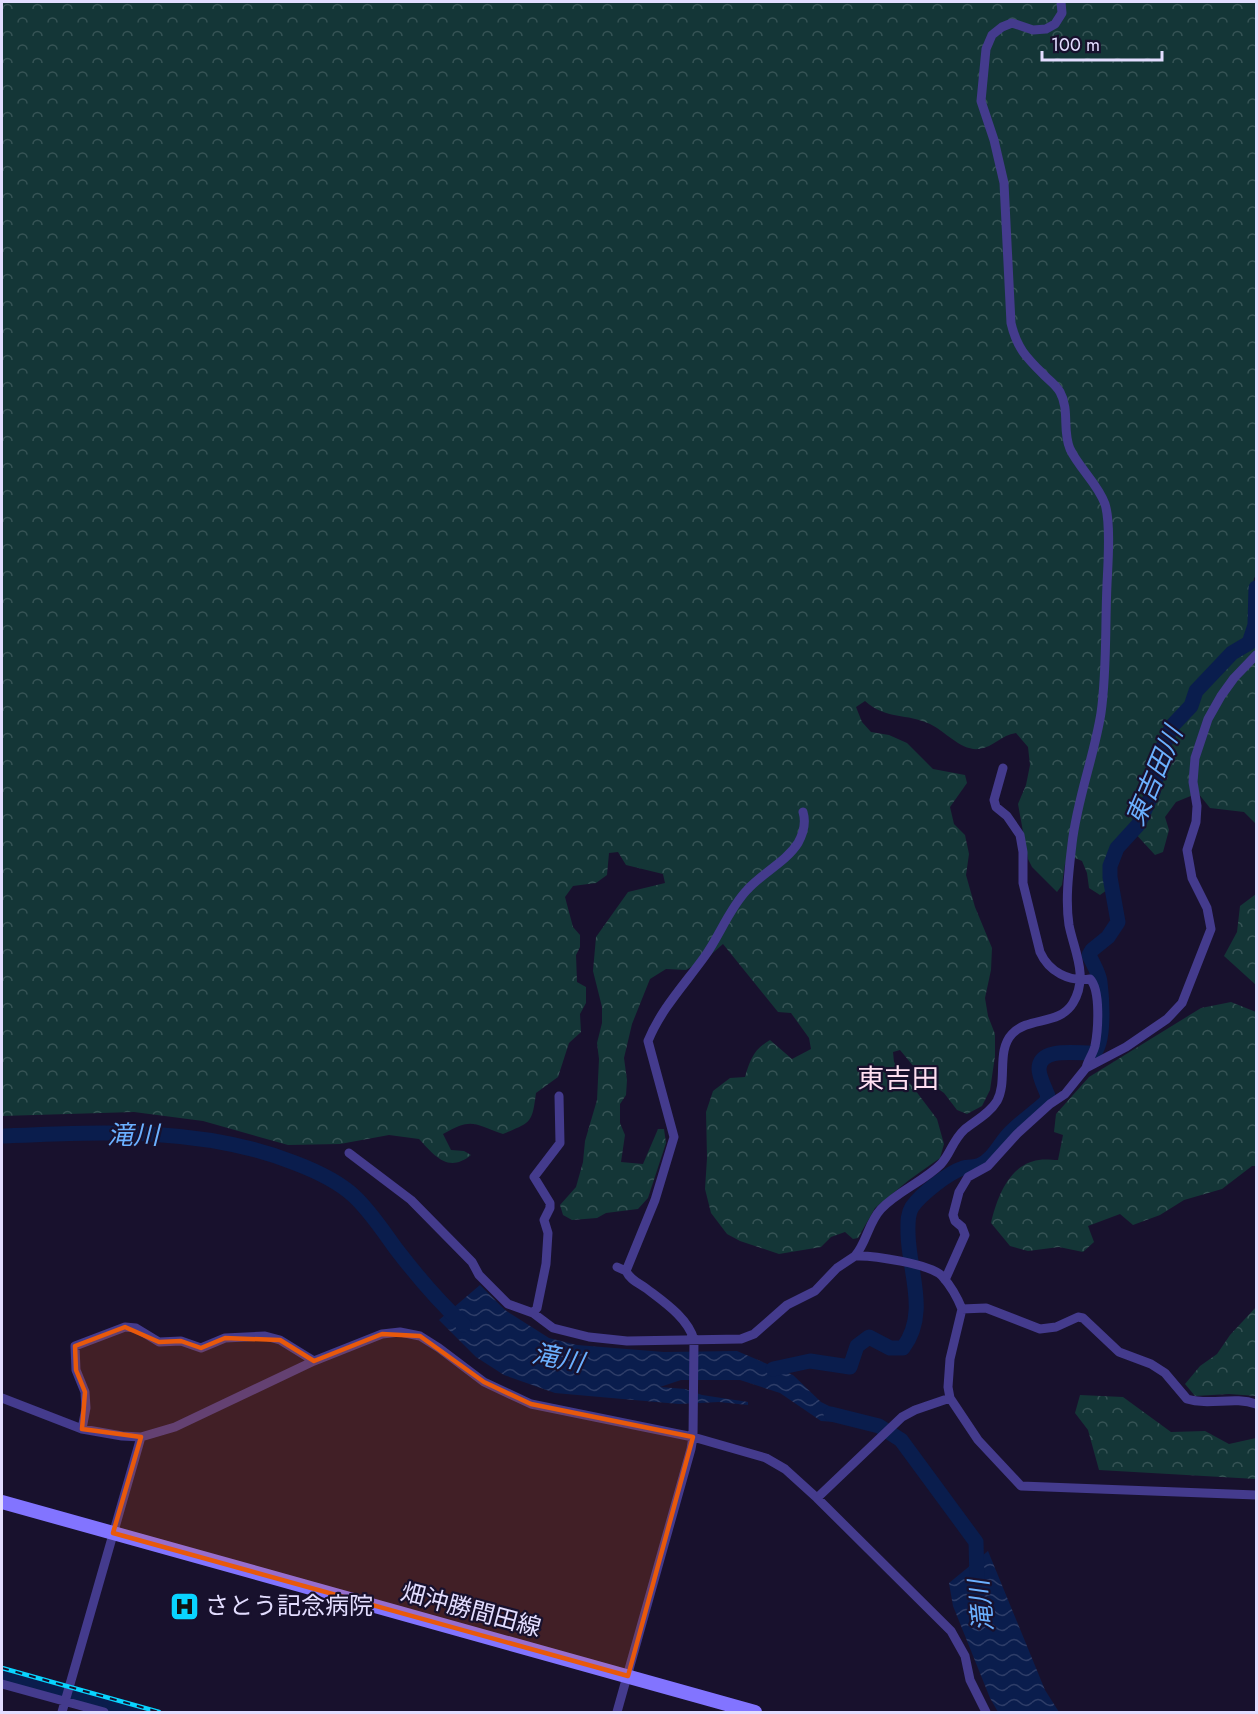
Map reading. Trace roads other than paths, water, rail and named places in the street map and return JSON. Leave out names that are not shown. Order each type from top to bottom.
[{"type":"main road","name":"畑沖勝間田線","points":[[2,1502],[755,1713]]},
{"type":"street","points":[[349,1153],[411,1200],[472,1262],[479,1275],[508,1304],[533,1313],[553,1328],[589,1337],[627,1341],[741,1339],[754,1334],[787,1305],[814,1291],[837,1268],[855,1256],[874,1218],[883,1207],[942,1163],[955,1139],[997,1102],[1003,1083],[1004,1056],[1012,1034],[1023,1027],[1058,1017],[1073,1003],[1080,981],[1080,966],[1069,924],[1070,865],[1074,823],[1101,712],[1107,584],[1107,516],[1104,503],[1070,448],[1064,400],[1059,389],[1025,355],[1015,339],[1011,323],[1004,183],[997,150],[981,101],[986,49],[992,35],[1012,23],[1033,30],[1046,29],[1055,24],[1062,13],[1061,2]]},
{"type":"street","points":[[1086,1068],[1126,1047],[1167,1019],[1178,1010],[1182,1003],[1211,929],[1206,908],[1192,878],[1187,850],[1196,822],[1197,806],[1193,782],[1196,758],[1208,719],[1221,696],[1234,678],[1257,655]]},
{"type":"street","points":[[945,1280],[965,1235],[963,1227],[955,1221],[953,1215],[959,1192],[968,1177],[988,1166],[1017,1134],[1050,1104],[1065,1094],[1086,1068],[1098,1031],[1096,990],[1090,979],[1080,981],[1065,977],[1044,959],[1040,952],[1023,884],[1023,852],[1020,835],[1008,816],[996,807],[994,800],[1003,768]]},
{"type":"street","points":[[617,1713],[693,1437],[694,1340],[691,1329],[682,1318],[647,1289],[628,1277],[621,1269],[655,1200],[674,1137],[648,1041],[672,999],[706,955],[738,900],[798,842],[805,818],[803,812]]},
{"type":"street","points":[[533,1313],[537,1308],[546,1264],[548,1233],[544,1220],[550,1208],[550,1203],[534,1177],[560,1143],[559,1096]]},
{"type":"street","points":[[855,1256],[911,1264],[938,1273],[945,1280],[962,1309],[950,1359],[948,1387],[950,1398],[978,1440],[1021,1486],[1257,1495]]},
{"type":"street","points":[[962,1309],[986,1308],[1040,1329],[1056,1327],[1078,1317],[1083,1318],[1119,1352],[1151,1364],[1165,1374],[1187,1399],[1211,1402],[1239,1400],[1257,1404]]},
{"type":"street","points":[[82,1429],[86,1392],[76,1370],[75,1346],[125,1327],[136,1328],[159,1342],[181,1341],[201,1348],[225,1338],[265,1336],[280,1340],[314,1360]]},
{"type":"street","points":[[2,1398],[82,1429],[141,1437],[174,1427],[314,1360],[382,1334],[400,1332],[420,1336],[439,1347],[484,1382],[531,1404],[693,1437],[766,1458],[784,1469],[817,1498],[951,1631],[964,1656],[970,1680],[986,1713]]},
{"type":"street","points":[[817,1498],[902,1417],[950,1398]]},
{"type":"street","points":[[62,1713],[141,1437]]},
{"type":"street","points":[[2,1684],[104,1713]]},
{"type":"water","points":[[480,1285],[505,1310],[549,1338],[577,1345],[664,1352],[737,1351],[793,1375],[821,1402],[854,1414],[849,1423],[821,1421],[780,1393],[740,1380],[681,1380],[660,1387],[685,1389],[702,1395],[748,1402],[748,1405],[719,1402],[679,1404],[555,1393],[504,1375],[476,1357],[439,1320]]},
{"type":"water","points":[[988,1551],[1045,1690],[1059,1712],[998,1712],[990,1698],[953,1606],[949,1583]]},
{"type":"waterway","name":"東吉田川","points":[[773,1369],[810,1361],[850,1367],[857,1346],[869,1337],[890,1348],[903,1348],[911,1335],[916,1307],[908,1234],[910,1210],[928,1190],[950,1174],[985,1162],[1012,1131],[1046,1102],[1048,1096],[1039,1069],[1046,1057],[1061,1053],[1094,1053],[1100,1040],[1101,989],[1098,975],[1089,955],[1108,937],[1118,922],[1110,866],[1117,848],[1138,825],[1153,792],[1163,747],[1172,726],[1191,706],[1196,691],[1232,653],[1249,643],[1255,625],[1256,588]]},
{"type":"waterway","name":"滝川","points":[[2,1136],[113,1133],[187,1137],[260,1151],[303,1166],[334,1181],[354,1196],[421,1279],[464,1325]]},
{"type":"waterway","name":"滝川","points":[[831,1414],[879,1426],[901,1440],[976,1542],[977,1580]]},
{"type":"waterway","points":[[2,1676],[134,1712]]},
{"type":"railway","points":[[2,1668],[159,1712]]},
{"type":"place","name":"さとう記念病院","points":[[184,1606]]},
{"type":"district","name":"東吉田","points":[[898,1079]]}]
